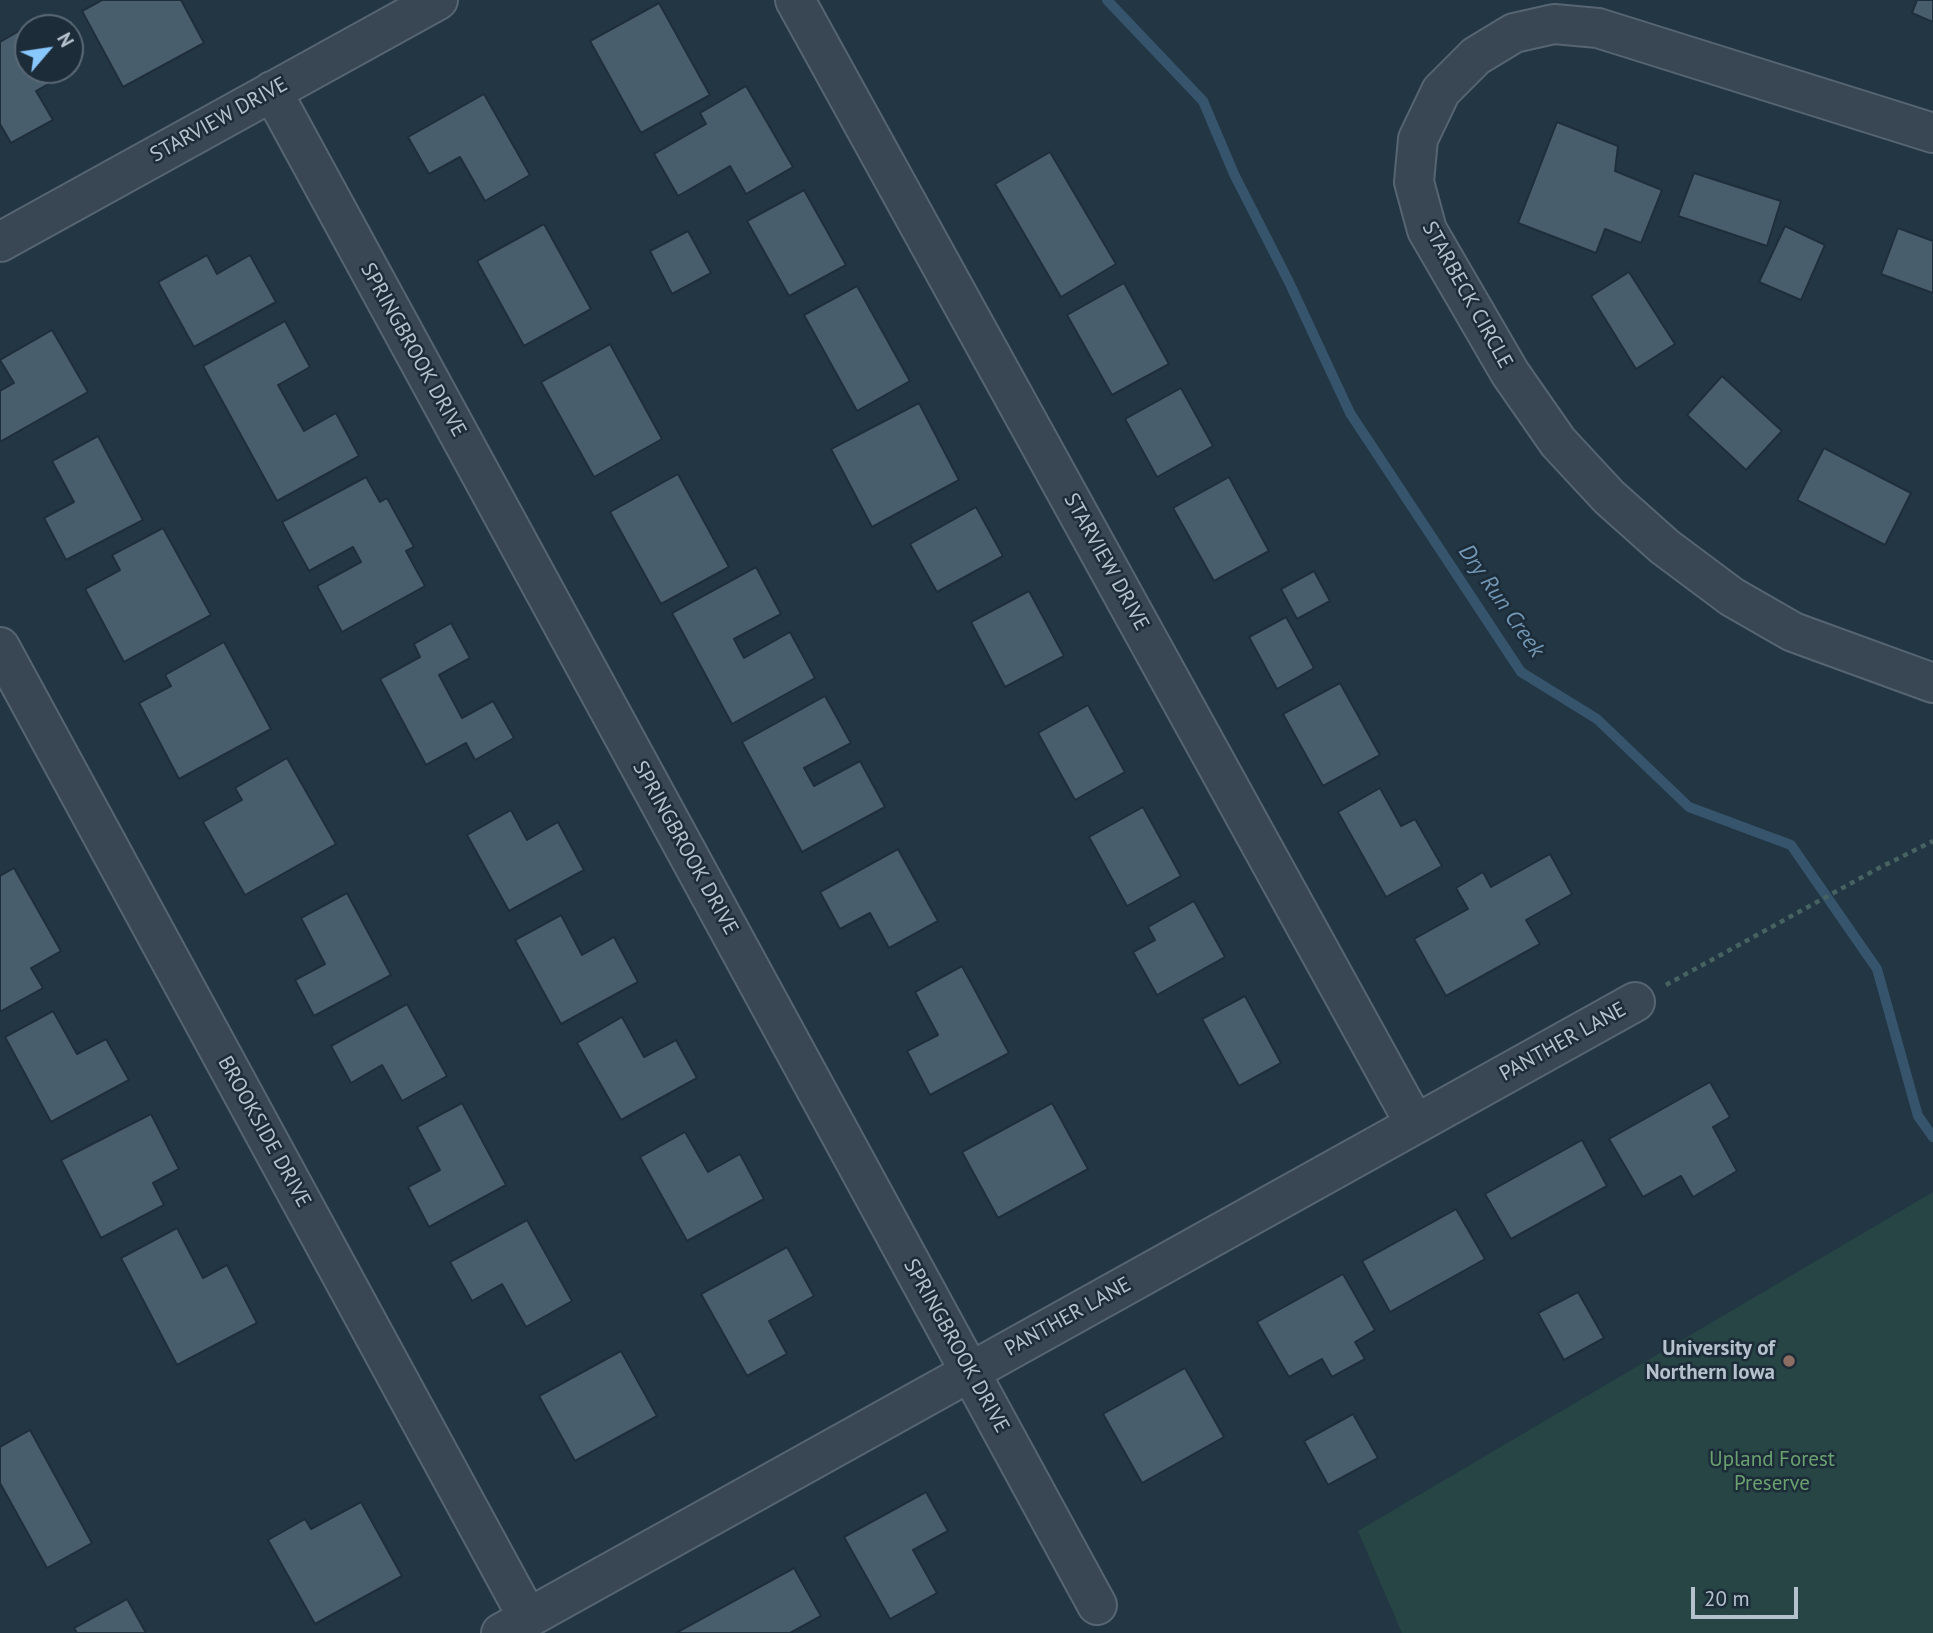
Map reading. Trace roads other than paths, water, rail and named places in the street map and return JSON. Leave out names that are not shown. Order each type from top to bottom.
[{"type":"street","name":"STARVIEW DRIVE","points":[[0,242],[438,0]]},
{"type":"street","name":"STARVIEW DRIVE","points":[[795,0],[1415,1124]]},
{"type":"street","name":"STARBECK CIRCLE","points":[[1933,134],[1598,28],[1554,24],[1514,33],[1476,56],[1441,91],[1418,139],[1414,182],[1427,230],[1510,373],[1558,442],[1609,497],[1665,548],[1732,597],[1793,632],[1933,683]]},
{"type":"street","name":"SPRINGBROOK DRIVE","points":[[272,91],[1097,1605]]},
{"type":"street","name":"BROOKSIDE DRIVE","points":[[0,647],[515,1625]]},
{"type":"street","name":"PANTHER LANE","points":[[515,1625],[1635,1002]]},
{"type":"waterway","name":"Dry Run Creek","points":[[1107,0],[1203,101],[1234,174],[1289,282],[1350,413],[1521,672],[1597,719],[1689,807],[1791,845],[1877,969],[1918,1116],[1933,1137]]},
{"type":"place","name":"University of Northern Iowa","points":[[1789,1361]]},
{"type":"park label","name":"Upland Forest Preserve","points":[[1772,1472]]}]
